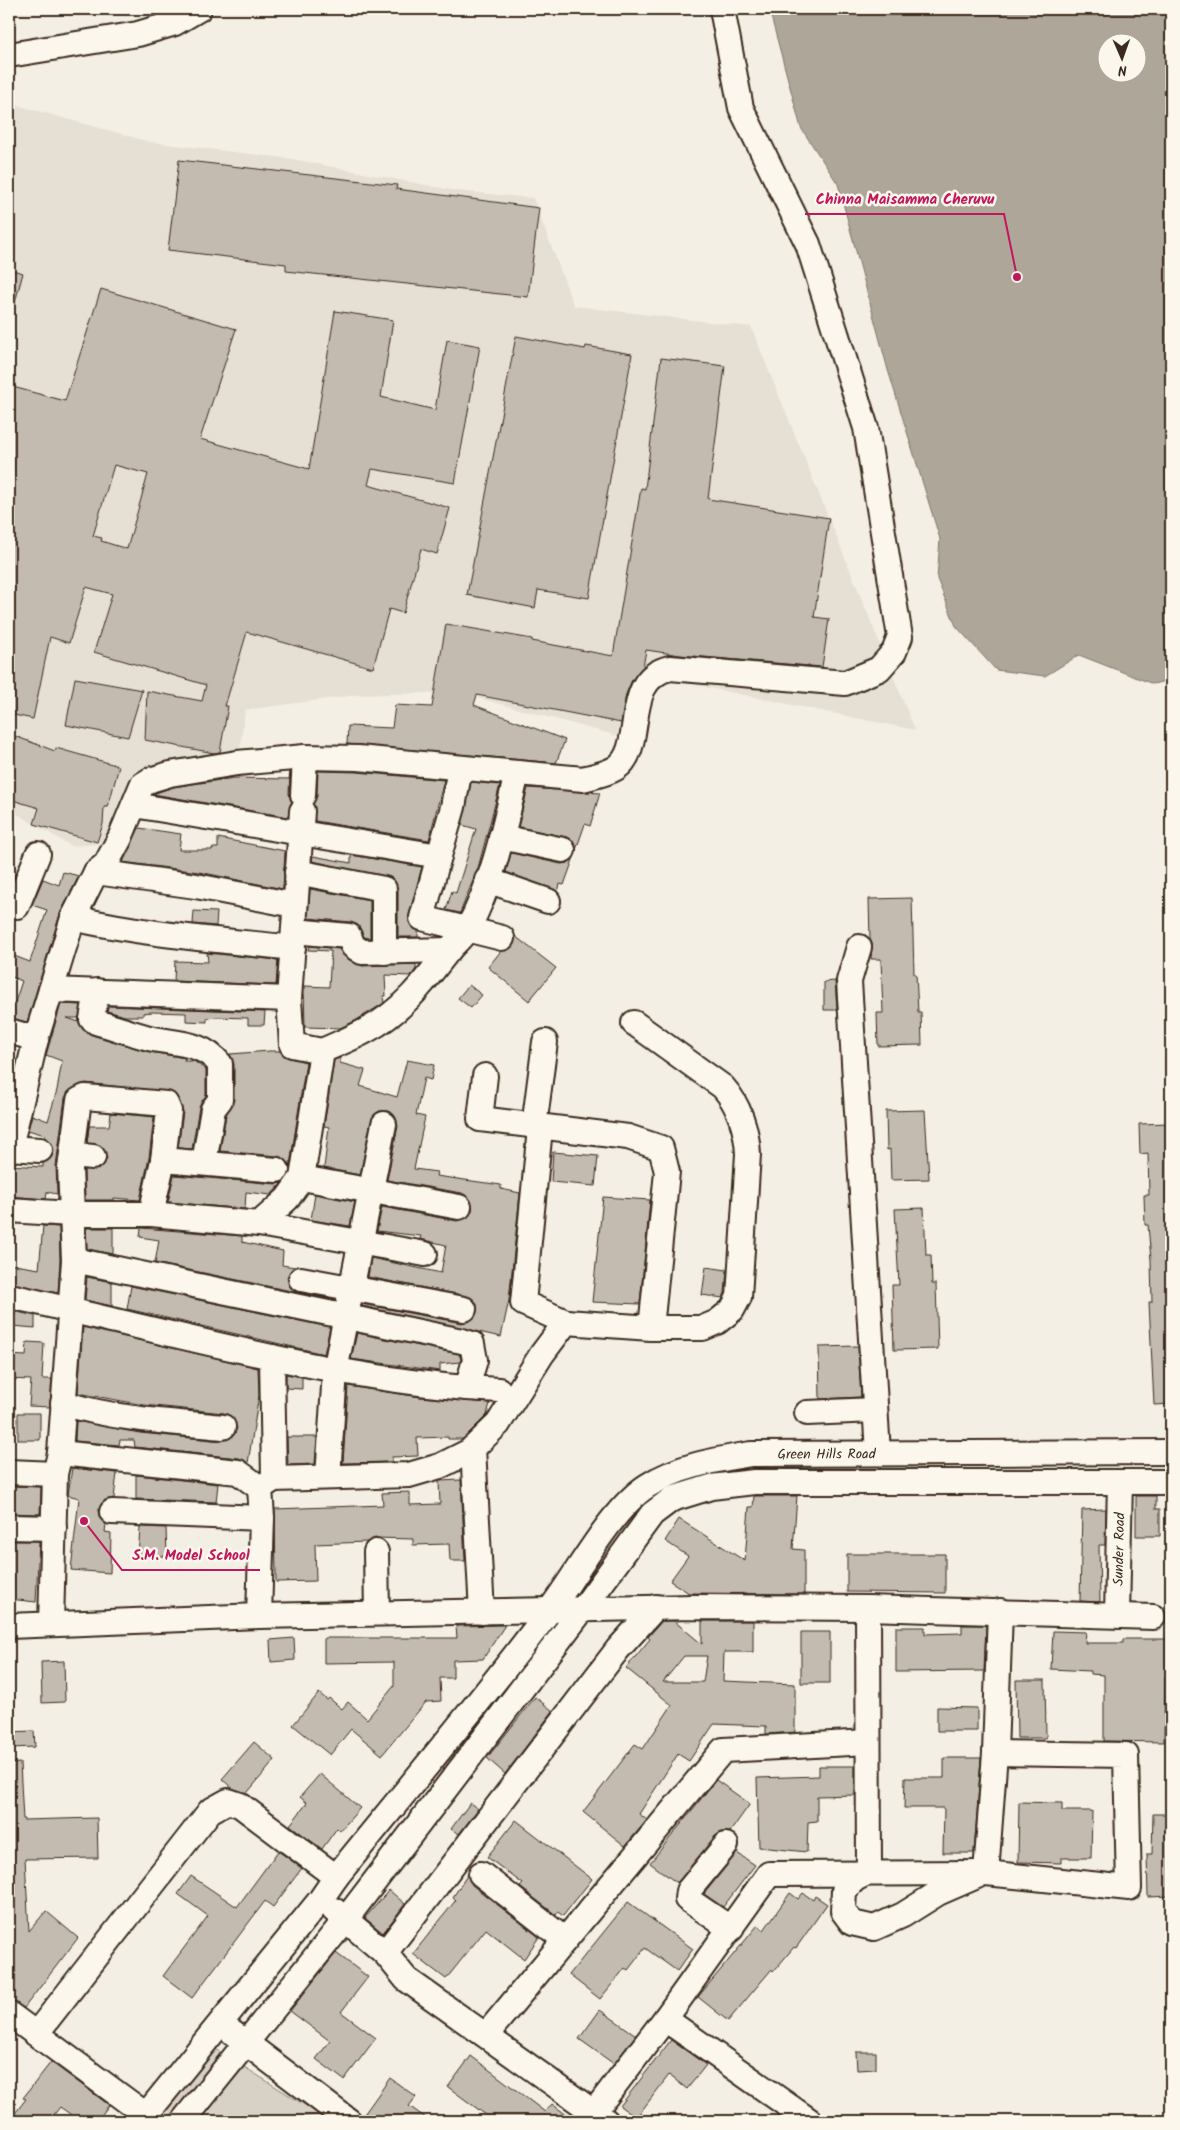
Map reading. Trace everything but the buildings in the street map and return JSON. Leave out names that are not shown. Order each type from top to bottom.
[{"type":"street","points":[[9,55],[138,34],[175,23],[199,9]]},
{"type":"street","points":[[40,1150],[9,1149],[16,1094],[36,1039],[73,918],[96,872],[106,864],[120,838],[142,785],[150,780],[170,774],[305,757],[358,758],[583,779],[617,767],[627,752],[644,686],[652,675],[660,670],[670,668],[845,684],[879,669],[894,652],[900,637],[866,428],[808,244],[741,108],[722,9]]},
{"type":"street","points":[[305,757],[289,999],[292,1045],[322,1051],[368,1030],[406,1002],[431,975],[449,950],[467,930],[488,880],[517,773]]},
{"type":"street","points":[[460,768],[453,807],[422,918],[502,938]]},
{"type":"street","points":[[134,805],[219,817],[302,813],[439,856]]},
{"type":"street","points":[[501,837],[563,850]]},
{"type":"street","points":[[17,906],[38,854]]},
{"type":"street","points":[[96,872],[196,886],[294,905]]},
{"type":"street","points":[[297,872],[384,889],[384,952]]},
{"type":"street","points":[[488,880],[548,901]]},
{"type":"street","points":[[73,918],[127,930],[184,938],[294,940],[349,936],[353,946],[358,951],[449,950]]},
{"type":"street","points":[[859,947],[849,981],[878,1453]]},
{"type":"street","points":[[51,990],[289,999]]},
{"type":"street","points":[[97,992],[92,1019],[96,1022],[149,1038],[196,1046],[209,1052],[220,1064],[220,1100],[213,1109],[204,1163]]},
{"type":"street","points":[[545,1042],[523,1303],[566,1322],[651,1328],[703,1328],[717,1322],[732,1310],[739,1297],[748,1147],[734,1100],[724,1088],[634,1023]]},
{"type":"street","points":[[9,1031],[36,1039]]},
{"type":"street","points":[[259,1224],[287,1199],[302,1178],[322,1051]]},
{"type":"street","points":[[485,1076],[480,1119],[628,1138],[661,1148],[667,1172],[651,1328]]},
{"type":"street","points":[[52,1624],[57,1463],[74,1260],[71,1214],[82,1156],[79,1100],[85,1097],[166,1104],[169,1111],[162,1160],[151,1214]]},
{"type":"street","points":[[328,1477],[335,1371],[384,1124]]},
{"type":"street","points":[[162,1160],[277,1170]]},
{"type":"street","points":[[302,1178],[459,1206]]},
{"type":"street","points":[[9,1210],[71,1214],[151,1214],[259,1224],[425,1254]]},
{"type":"street","points":[[74,1260],[472,1344],[475,1360],[467,1388]]},
{"type":"street","points":[[301,1279],[464,1309]]},
{"type":"street","points":[[9,1296],[335,1371],[507,1392]]},
{"type":"street","points":[[9,1472],[57,1463],[238,1472],[267,1484],[328,1477],[409,1476],[440,1466],[473,1448],[498,1424],[507,1392],[542,1354],[566,1322]]},
{"type":"street","points":[[259,1616],[262,1518],[267,1484],[272,1358]]},
{"type":"street","points":[[63,1402],[82,1409],[131,1418],[223,1428]]},
{"type":"street","points":[[807,1413],[875,1410]]},
{"type":"street","points":[[473,1448],[482,1612]]},
{"type":"street","name":"Green Hills Road","points":[[143,2118],[321,1899],[336,1877],[549,1611],[624,1505],[646,1486],[677,1471],[714,1460],[751,1454],[1171,1452]]},
{"type":"street","name":"Green Hills Road","points":[[183,2121],[346,1919],[582,1610],[652,1514],[672,1499],[711,1486],[754,1482],[1171,1482]]},
{"type":"street","name":"Sunder Road","points":[[1117,1614],[1120,1483]]},
{"type":"street","points":[[112,1512],[262,1518]]},
{"type":"street","points":[[9,1527],[54,1528]]},
{"type":"street","points":[[376,1552],[377,1613]]},
{"type":"street","points":[[385,1953],[618,1649],[656,1607]]},
{"type":"street","points":[[9,1626],[259,1616],[549,1611],[656,1607],[868,1608],[1117,1614],[1153,1617]]},
{"type":"street","points":[[868,1608],[869,1872]]},
{"type":"street","points":[[986,1873],[995,1753],[1000,1611]]},
{"type":"street","points":[[486,2035],[722,1750],[868,1742]]},
{"type":"street","points":[[321,1899],[385,1953],[406,1979],[600,2116],[758,1882],[770,1874],[869,1872],[986,1873],[1128,1888],[1126,1755],[995,1753]]},
{"type":"street","points":[[36,2034],[210,1811],[228,1802],[240,1805],[336,1877]]},
{"type":"street","points":[[726,1845],[687,1895],[687,1899],[728,1926]]},
{"type":"street","points":[[869,1872],[855,1879],[844,1890],[843,1911],[852,1923],[874,1928],[903,1915],[938,1893],[986,1873]]},
{"type":"street","points":[[481,1874],[565,1940]]},
{"type":"street","points":[[728,1926],[740,1903]]},
{"type":"street","points":[[9,2014],[143,2118]]},
{"type":"street","points":[[665,2019],[810,2121]]},
{"type":"street","points":[[220,2022],[349,2121]]},
{"type":"shaded area","points":[[769,9],[1171,9],[1171,680],[1153,684],[1079,655],[1045,676],[996,670],[956,626],[937,579],[940,539],[888,370],[838,184],[801,128]]},
{"type":"shaded area","points":[[9,103],[150,142],[292,159],[456,191],[533,198],[574,306],[751,327],[915,730],[656,677],[640,742],[456,692],[357,695],[245,710],[240,749],[142,779],[116,843],[71,846],[9,809]]},
{"type":"shaded area","points":[[209,2045],[321,2115],[246,2121],[154,2121]]},
{"type":"place","name":"Chinna Maisamma Cheruvu","points":[[1017,277]]},
{"type":"place","name":"S.M. Model School","points":[[84,1521]]}]
